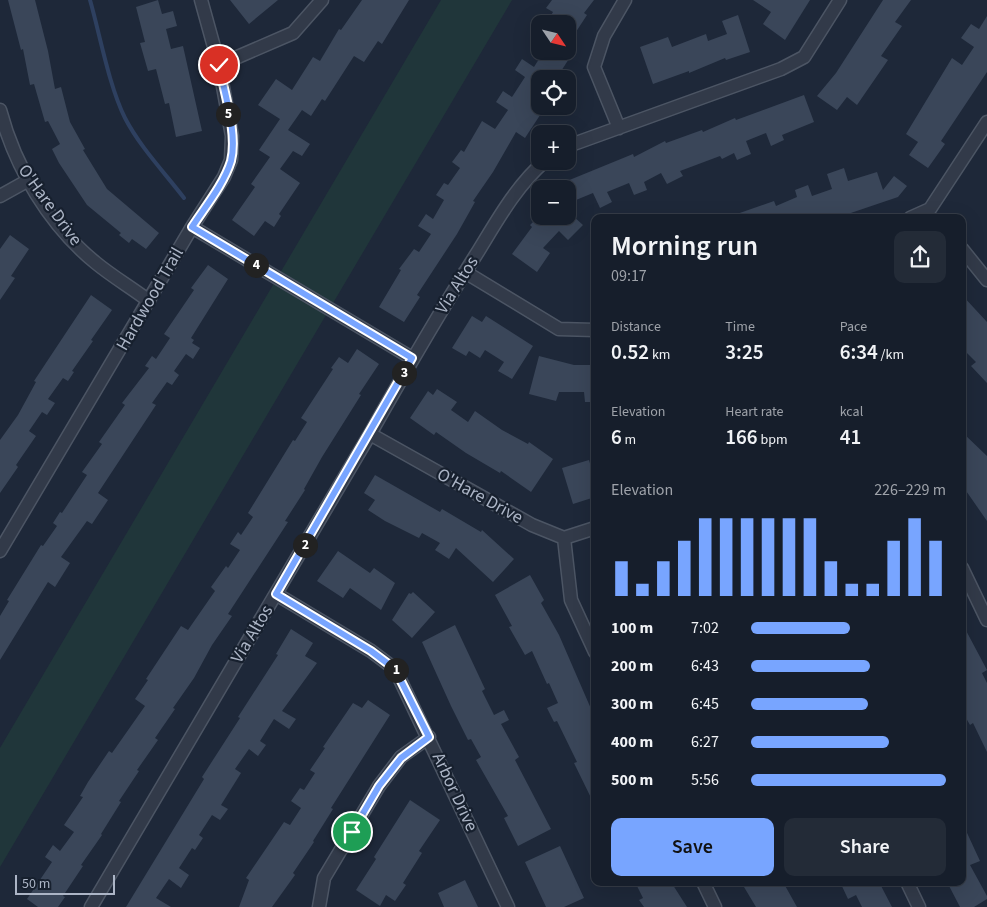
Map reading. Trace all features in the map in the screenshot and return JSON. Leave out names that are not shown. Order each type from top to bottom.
[{"type":"street","name":"Hardwood Trail","points":[[0,550],[192,227],[224,177],[231,160],[232,136],[219,65],[201,0]]},
{"type":"street","points":[[219,65],[292,34],[322,0]]},
{"type":"street","points":[[619,128],[594,66],[604,36],[625,0]]},
{"type":"street","points":[[576,143],[781,70],[804,57],[840,0]]},
{"type":"street","name":"O'Hare Drive","points":[[0,110],[15,156],[27,181],[65,232],[95,263],[149,300]]},
{"type":"street","points":[[934,213],[987,122]]},
{"type":"street","name":"Via Altos","points":[[91,907],[370,434],[412,358],[507,206],[535,170]]},
{"type":"street","points":[[0,196],[27,181]]},
{"type":"street","points":[[192,227],[412,358]]},
{"type":"street","points":[[966,254],[987,280]]},
{"type":"street","points":[[465,272],[559,328],[591,330]]},
{"type":"street","name":"O'Hare Drive","points":[[370,434],[532,525],[564,538]]},
{"type":"street","points":[[591,529],[564,538],[571,600],[591,643]]},
{"type":"street","points":[[966,576],[987,620]]},
{"type":"street","name":"Arbor Drive","points":[[276,594],[371,651],[395,669],[429,737],[508,907]]},
{"type":"street","points":[[319,907],[324,878],[379,786],[401,758],[429,737]]},
{"type":"street","points":[[705,886],[715,907]]},
{"type":"street","points":[[909,886],[919,907]]},
{"type":"green space","points":[[441,0],[512,0],[0,867],[0,748]]},
{"type":"building","points":[[8,0],[35,0],[48,51],[55,89],[61,87],[70,122],[85,149],[83,150],[107,189],[159,233],[146,249],[132,239],[129,243],[119,235],[121,233],[87,205],[59,163],[52,149],[60,144],[48,121],[45,122],[34,84],[30,85],[23,49],[21,50]]},
{"type":"building","points":[[158,0],[162,14],[173,11],[177,26],[166,29],[171,49],[183,46],[202,131],[176,137],[169,103],[165,104],[156,69],[148,71],[140,43],[145,42],[136,7]]},
{"type":"building","points":[[230,0],[278,0],[249,24]]},
{"type":"building","points":[[362,0],[409,0],[382,44],[378,41],[364,62],[354,56],[325,101],[322,99],[311,116],[302,110],[288,130],[310,144],[302,156],[293,151],[280,169],[300,183],[279,214],[281,216],[274,227],[265,221],[254,236],[232,220],[255,187],[251,184],[270,157],[259,150],[280,119],[258,105],[276,79],[292,90],[313,57],[320,61],[339,29],[341,30]]},
{"type":"building","points":[[552,0],[594,0],[584,13],[587,15],[576,32],[576,15],[551,15],[553,12],[546,8]]},
{"type":"building","points":[[753,0],[810,0],[785,40],[763,24],[771,12]]},
{"type":"building","points":[[883,0],[911,0],[895,22],[902,26],[881,56],[888,60],[857,105],[847,97],[837,110],[817,96],[836,73]]},
{"type":"building","points":[[738,15],[750,52],[726,60],[725,58],[689,73],[689,71],[653,84],[640,47],[668,37],[672,47],[706,34],[708,41],[727,34],[722,21]]},
{"type":"building","points":[[987,16],[987,72],[941,141],[945,144],[928,168],[909,155],[918,142],[906,134],[952,58],[962,65],[974,47],[961,38],[971,24],[979,29]]},
{"type":"building","points":[[522,59],[534,67],[538,60],[568,60],[562,70],[531,70],[531,115],[540,115],[534,125],[531,125],[531,129],[525,138],[516,132],[493,172],[473,201],[475,202],[457,234],[417,295],[420,297],[404,322],[379,307],[401,270],[399,269],[414,249],[419,252],[431,234],[418,226],[426,214],[433,219],[444,200],[436,195],[444,183],[448,185],[460,168],[452,162],[461,150],[464,152],[482,121],[495,129],[508,110],[496,102],[503,91],[512,97],[525,77],[515,70]]},
{"type":"building","points":[[804,95],[814,122],[782,135],[784,140],[771,146],[766,133],[746,141],[751,154],[737,160],[734,153],[722,159],[720,156],[680,171],[683,176],[667,184],[661,173],[644,182],[647,190],[634,195],[629,183],[607,192],[612,202],[600,208],[593,193],[576,200],[576,180],[569,180],[633,154],[634,157],[665,141],[666,143],[702,130],[703,132],[735,118],[736,120]]},
{"type":"building","points":[[844,168],[848,181],[877,172],[883,190],[894,176],[907,186],[898,197],[848,214],[737,214],[774,201],[776,206],[797,197],[795,190],[808,185],[812,196],[832,189],[827,174]]},
{"type":"building","points":[[576,219],[583,225],[568,240],[559,231],[543,248],[550,253],[537,272],[512,254],[532,227],[530,225],[576,225]]},
{"type":"building","points":[[10,235],[29,249],[11,276],[15,278],[0,300],[0,249]]},
{"type":"building","points":[[208,265],[228,279],[191,338],[194,340],[192,343],[200,348],[193,359],[186,354],[174,371],[179,375],[172,385],[167,382],[152,403],[156,405],[98,493],[108,500],[92,524],[87,521],[61,557],[70,563],[55,587],[48,582],[0,660],[0,616],[9,601],[7,600],[41,545],[43,546],[57,526],[53,523],[60,512],[62,513],[87,475],[82,472],[102,444],[99,442],[125,405],[122,403],[149,368],[145,366],[152,356],[156,359],[170,338],[164,334],[194,290],[191,288]]},
{"type":"building","points":[[91,295],[112,310],[91,340],[93,341],[72,371],[74,372],[68,381],[63,378],[48,399],[55,403],[47,415],[42,412],[29,431],[36,436],[0,493],[0,440],[18,415],[36,382],[34,381]]},
{"type":"building","points":[[966,299],[987,322],[987,383],[971,366],[976,362],[966,352]]},
{"type":"building","points":[[472,316],[482,322],[486,316],[533,346],[512,379],[498,371],[504,362],[485,350],[480,358],[469,351],[466,356],[452,348]]},
{"type":"building","points":[[357,349],[379,364],[359,394],[361,395],[285,521],[288,522],[228,614],[232,616],[155,738],[158,740],[137,770],[139,771],[119,801],[121,802],[102,835],[81,865],[83,866],[63,896],[65,897],[58,907],[38,907],[27,899],[52,862],[45,857],[53,845],[60,851],[74,832],[64,825],[83,797],[80,796],[88,782],[109,751],[112,753],[145,706],[135,699],[148,680],[146,679],[181,626],[188,630],[215,591],[211,587],[226,566],[228,568],[240,550],[230,544],[238,532],[241,535],[253,517],[248,513],[293,440],[295,441],[307,422],[301,418],[333,369],[331,368],[339,357],[348,363]]},
{"type":"building","points":[[539,356],[574,365],[591,365],[591,402],[585,402],[584,392],[559,392],[556,401],[529,394]]},
{"type":"building","points":[[437,389],[457,402],[451,410],[468,422],[475,411],[502,430],[528,444],[529,442],[553,459],[531,492],[501,471],[500,473],[466,453],[436,432],[434,435],[410,418],[428,391],[433,395]]},
{"type":"building","points":[[966,436],[987,456],[987,521],[966,491]]},
{"type":"building","points":[[589,460],[591,467],[591,498],[573,504],[562,468]]},
{"type":"building","points":[[375,475],[440,512],[442,509],[481,532],[482,530],[514,559],[493,582],[456,548],[449,559],[435,550],[440,543],[422,533],[419,538],[385,521],[368,510],[375,500],[364,493]]},
{"type":"building","points":[[338,551],[370,573],[374,568],[395,583],[381,610],[350,588],[343,598],[317,581]]},
{"type":"building","points":[[530,575],[544,600],[541,603],[559,635],[591,709],[591,798],[574,763],[577,762],[557,721],[554,722],[547,708],[558,703],[549,683],[547,684],[532,651],[525,655],[509,627],[512,626],[495,595]]},
{"type":"building","points":[[413,592],[435,612],[412,638],[392,620],[409,593]]},
{"type":"building","points":[[455,625],[485,689],[482,691],[494,715],[504,710],[509,720],[501,724],[519,757],[515,760],[551,829],[518,846],[504,818],[508,816],[476,760],[481,757],[471,739],[468,740],[422,642]]},
{"type":"building","points":[[291,629],[313,643],[305,656],[317,663],[282,711],[296,719],[289,729],[274,719],[260,741],[266,745],[258,756],[249,749],[235,769],[241,773],[221,805],[228,809],[220,820],[212,815],[199,835],[203,838],[195,850],[192,848],[179,868],[189,875],[181,888],[169,879],[156,898],[171,907],[126,907],[204,779],[202,777],[240,718],[238,717],[278,655],[276,654]]},
{"type":"building","points":[[966,631],[987,670],[982,673],[987,683],[987,752],[973,723],[970,725],[966,718]]},
{"type":"building","points":[[368,700],[390,715],[331,808],[333,809],[314,842],[293,873],[295,875],[272,907],[239,907],[249,880],[246,878],[284,822],[290,825],[301,808],[291,801],[300,788],[304,790],[315,773],[310,770],[325,748],[323,747],[353,703],[362,708]]},
{"type":"building","points":[[410,800],[440,820],[419,851],[422,853],[403,883],[406,885],[395,901],[386,895],[380,906],[356,890],[376,859],[374,857]]},
{"type":"building","points":[[966,831],[980,861],[970,865],[987,899],[974,907],[960,907],[949,886],[966,886]]},
{"type":"building","points":[[560,846],[584,898],[564,907],[546,907],[525,862]]},
{"type":"building","points":[[465,880],[478,907],[444,907],[438,893]]},
{"type":"building","points":[[637,886],[674,886],[687,907],[644,907],[639,900],[643,898]]},
{"type":"building","points":[[743,886],[785,886],[797,907],[756,907]]},
{"type":"building","points":[[842,886],[881,886],[892,907],[862,907],[856,895],[848,899]]},
{"type":"waterway","points":[[90,0],[110,76],[125,118],[145,149],[184,198]]},
{"type":"route","points":[[219,65],[232,136],[231,160],[224,177],[192,227],[412,358],[370,434],[276,594],[371,651],[395,669],[429,737],[401,758],[379,786],[352,832]]}]
